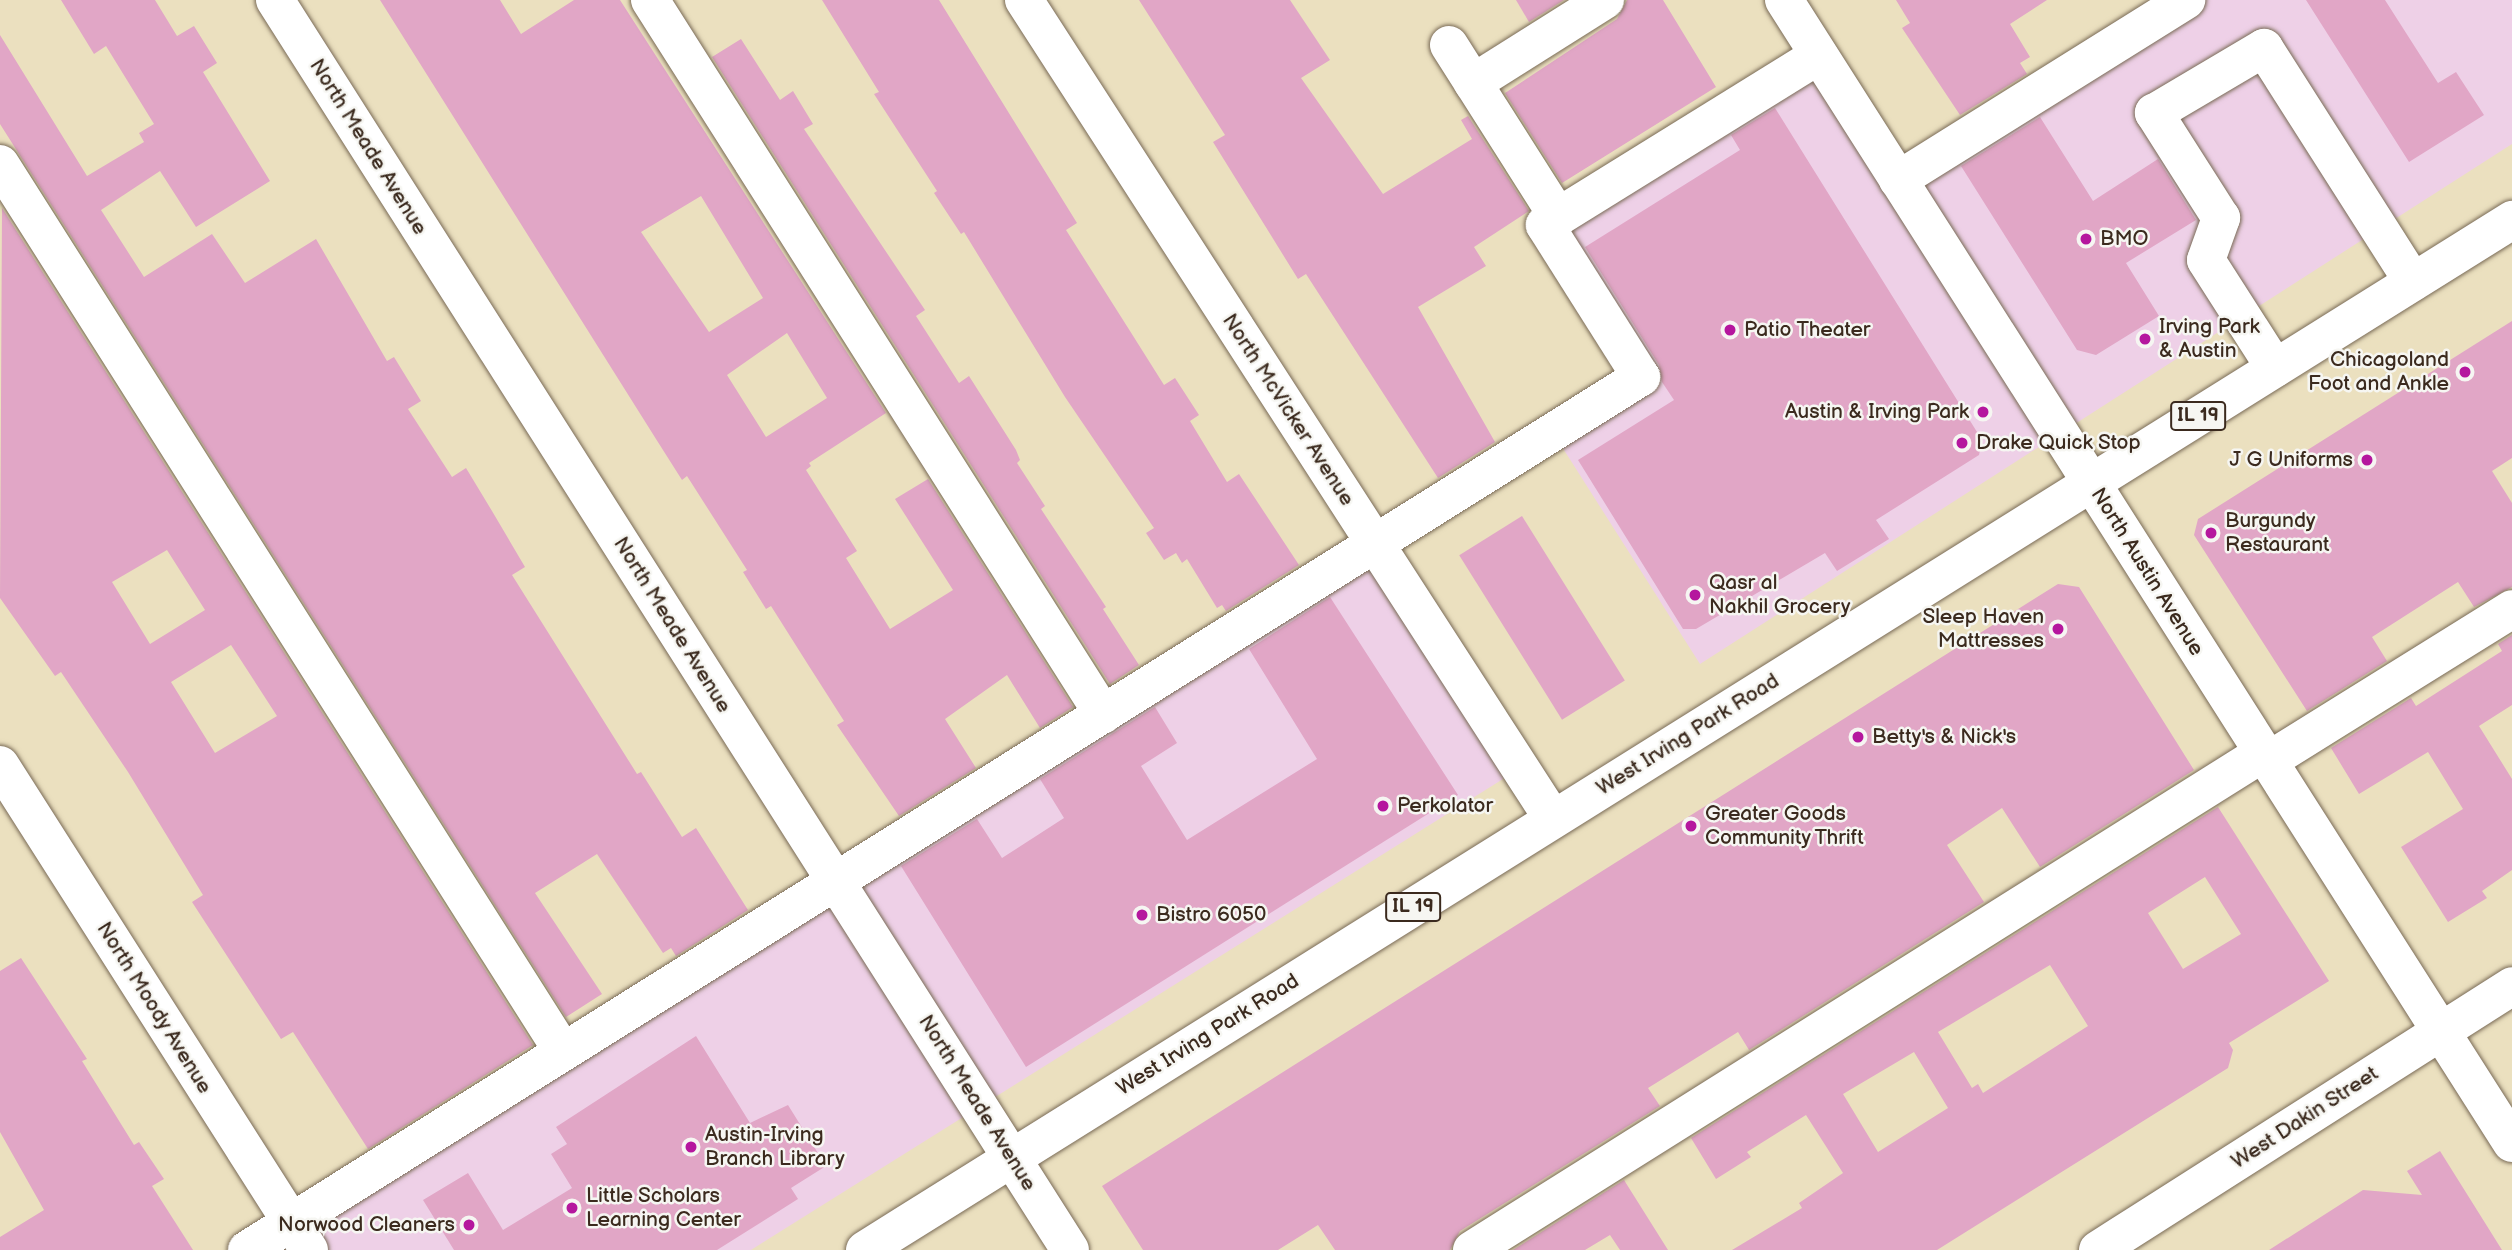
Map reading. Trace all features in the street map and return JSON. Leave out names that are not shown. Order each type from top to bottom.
[{"type":"street","name":"North Meade Avenue","points":[[275,0],[1070,1250]]},
{"type":"street","points":[[650,0],[1103,714]]},
{"type":"street","name":"North McVicker Avenue","points":[[1024,0],[1553,820]]},
{"type":"street","points":[[1473,83],[1605,0]]},
{"type":"street","name":"North Austin Avenue","points":[[1784,0],[2512,1143]]},
{"type":"street","points":[[1898,180],[2168,4]]},
{"type":"street","points":[[1449,45],[1558,217]]},
{"type":"street","points":[[2275,368],[2206,260],[2221,218],[2154,113],[2263,48],[2413,282]]},
{"type":"street","points":[[247,1250],[300,1236],[563,1052],[1641,377],[1545,225],[1819,55]]},
{"type":"street","points":[[0,164],[563,1052]]},
{"type":"street","name":"West Irving Park Road","points":[[865,1250],[2512,220]]},
{"type":"street","points":[[1472,1250],[2265,757],[2512,609]]},
{"type":"street","name":"North Moody Avenue","points":[[0,765],[300,1236]]},
{"type":"street","name":"West Dakin Street","points":[[2098,1250],[2512,986]]},
{"type":"shaded area","points":[[2193,0],[2512,0],[2512,144],[1700,664],[1557,439],[1651,378],[1553,225],[1809,62],[1890,190]]},
{"type":"shaded area","points":[[1371,551],[1511,774],[751,1250],[255,1250]]},
{"type":"building","points":[[61,0],[155,0],[177,36],[194,26],[217,63],[203,72],[270,181],[196,227],[160,171],[101,210],[144,277],[212,234],[245,283],[316,239],[387,361],[394,357],[421,401],[408,409],[452,477],[466,468],[492,511],[525,567],[512,575],[637,774],[641,772],[682,837],[696,828],[748,910],[676,956],[671,948],[663,953],[597,854],[535,893],[602,994],[566,1017],[0,124],[0,35],[87,176],[144,142],[139,133],[154,124],[106,46],[94,54]]},
{"type":"building","points":[[380,0],[500,0],[521,34],[574,0],[620,0],[886,413],[809,463],[811,466],[806,470],[857,551],[846,558],[890,629],[953,590],[895,499],[928,479],[1073,707],[1040,728],[1007,675],[945,719],[976,768],[899,816],[837,725],[844,721],[771,606],[766,609],[743,572],[747,570],[687,476],[682,480]],"holes":[[[701,196],[763,298],[709,332],[641,232]],[[787,333],[827,398],[766,437],[727,375]]]},
{"type":"building","points":[[822,0],[939,0],[1077,223],[1066,230],[1164,385],[1175,378],[1199,415],[1190,421],[1227,482],[1239,474],[1299,565],[1226,611],[1222,605],[1217,608],[1187,559],[1182,563],[1176,553],[1164,560],[1146,533],[1154,528],[1065,397],[964,232],[961,234],[934,193],[937,191],[874,94],[879,92]]},
{"type":"building","points":[[1139,0],[1290,0],[1330,60],[1301,78],[1383,194],[1472,139],[1461,120],[1468,116],[1529,211],[1474,247],[1486,266],[1418,307],[1495,442],[1438,478],[1306,274],[1298,279],[1213,142],[1225,135]]},
{"type":"building","points":[[1516,0],[1564,0],[1529,22]]},
{"type":"building","points":[[1627,0],[1663,0],[1716,87],[1562,183],[1505,93],[1617,19]]},
{"type":"building","points":[[1896,0],[2047,0],[2010,24],[2030,57],[2020,63],[2027,74],[1960,115],[1902,28],[1910,23]]},
{"type":"building","points":[[2306,0],[2385,0],[2438,83],[2456,72],[2484,115],[2409,162]]},
{"type":"building","points":[[741,39],[780,100],[793,91],[813,124],[804,129],[925,310],[916,316],[959,383],[969,376],[1016,450],[1020,460],[1017,463],[1045,506],[1041,509],[1106,607],[1103,609],[1139,665],[1110,684],[712,57]]},
{"type":"building","name":"Patio Theater","points":[[1775,108],[1982,440],[1979,455],[1876,520],[1889,539],[1837,571],[1825,553],[1696,629],[1683,629],[1578,460],[1674,400],[1662,382],[1659,365],[1585,247],[1740,150],[1731,135]]},
{"type":"building","name":"BMO","points":[[2040,117],[2093,201],[2158,159],[2196,220],[2126,263],[2159,316],[2096,355],[2077,350],[1961,166]]},
{"type":"building","points":[[2,208],[533,1045],[368,1149],[293,1032],[281,1039],[192,902],[203,895],[128,772],[61,672],[55,676],[0,598]],"holes":[[[167,550],[205,610],[150,644],[112,582]],[[231,645],[277,716],[215,753],[171,682]]]},
{"type":"building","points":[[2512,321],[2512,458],[2492,471],[2512,503],[2512,587],[2474,607],[2458,582],[2372,637],[2387,661],[2307,711],[2194,535],[2198,519]]},
{"type":"building","points":[[1522,516],[1625,681],[1562,720],[1459,555]]},
{"type":"building","points":[[2058,584],[2079,587],[2194,770],[2040,867],[2002,808],[1947,845],[1984,902],[1749,1050],[1738,1032],[1648,1088],[1660,1106],[1460,1231],[1450,1250],[1335,1250],[1318,1225],[1278,1250],[1143,1250],[1102,1186]]},
{"type":"building","points":[[1330,597],[1458,795],[1026,1067],[901,866],[977,819],[1002,858],[1064,818],[1040,779],[1155,707],[1177,743],[1141,766],[1187,840],[1317,759],[1249,649]]},
{"type":"building","points":[[2512,635],[2512,705],[2479,726],[2512,779],[2512,870],[2482,891],[2487,898],[2448,922],[2401,847],[2463,809],[2428,752],[2359,794],[2331,748],[2411,698],[2416,706],[2502,651],[2498,644]]},
{"type":"building","points":[[2218,807],[2329,981],[2229,1043],[2233,1050],[2228,1068],[1937,1250],[1732,1250],[1802,1208],[1799,1203],[1843,1173],[1806,1115],[1747,1152],[1751,1157],[1716,1179],[1691,1138]],"holes":[[[2205,877],[2241,934],[2183,969],[2148,913]],[[2050,965],[2088,1026],[1983,1093],[1978,1084],[1972,1088],[1938,1032]],[[1914,1052],[1948,1108],[1878,1152],[1843,1094]]]},
{"type":"building","points":[[21,958],[87,1059],[82,1061],[134,1145],[139,1142],[164,1179],[152,1186],[193,1250],[0,1250],[0,1237],[44,1210],[0,1132],[0,971]]},
{"type":"building","name":"Austin-Irving Branch Library","points":[[696,1036],[750,1123],[788,1105],[826,1166],[791,1188],[798,1199],[717,1250],[454,1250],[423,1200],[468,1173],[503,1230],[572,1188],[551,1154],[567,1144],[556,1127]]},
{"type":"building","points":[[2440,1151],[2502,1250],[2269,1250],[2363,1190],[2422,1195],[2407,1171]]},
{"type":"building","points":[[1624,1180],[1668,1250],[1620,1250],[1610,1235],[1585,1250],[1513,1250]]},
{"type":"place","name":"BMO","points":[[2086,239]]},
{"type":"place","name":"Patio Theater","points":[[1730,330]]},
{"type":"place","name":"Irving Park & Austin","points":[[2145,339]]},
{"type":"place","name":"Chicagoland Foot and Ankle","points":[[2465,372]]},
{"type":"place","name":"Austin & Irving Park","points":[[1983,412]]},
{"type":"place","name":"Drake Quick Stop","points":[[1962,443]]},
{"type":"place","name":"J G Uniforms","points":[[2367,460]]},
{"type":"place","name":"Burgundy Restaurant","points":[[2211,533]]},
{"type":"place","name":"Qasr al Nakhil Grocery","points":[[1695,595]]},
{"type":"place","name":"Sleep Haven Mattresses","points":[[2058,629]]},
{"type":"place","name":"Betty's & Nick's","points":[[1858,737]]},
{"type":"place","name":"Perkolator","points":[[1383,806]]},
{"type":"place","name":"Greater Goods Community Thrift","points":[[1691,826]]},
{"type":"place","name":"Bistro 6050","points":[[1142,915]]},
{"type":"place","name":"Austin-Irving Branch Library","points":[[691,1147]]},
{"type":"place","name":"Little Scholars Learning Center","points":[[572,1208]]},
{"type":"place","name":"Norwood Cleaners","points":[[469,1225]]}]
